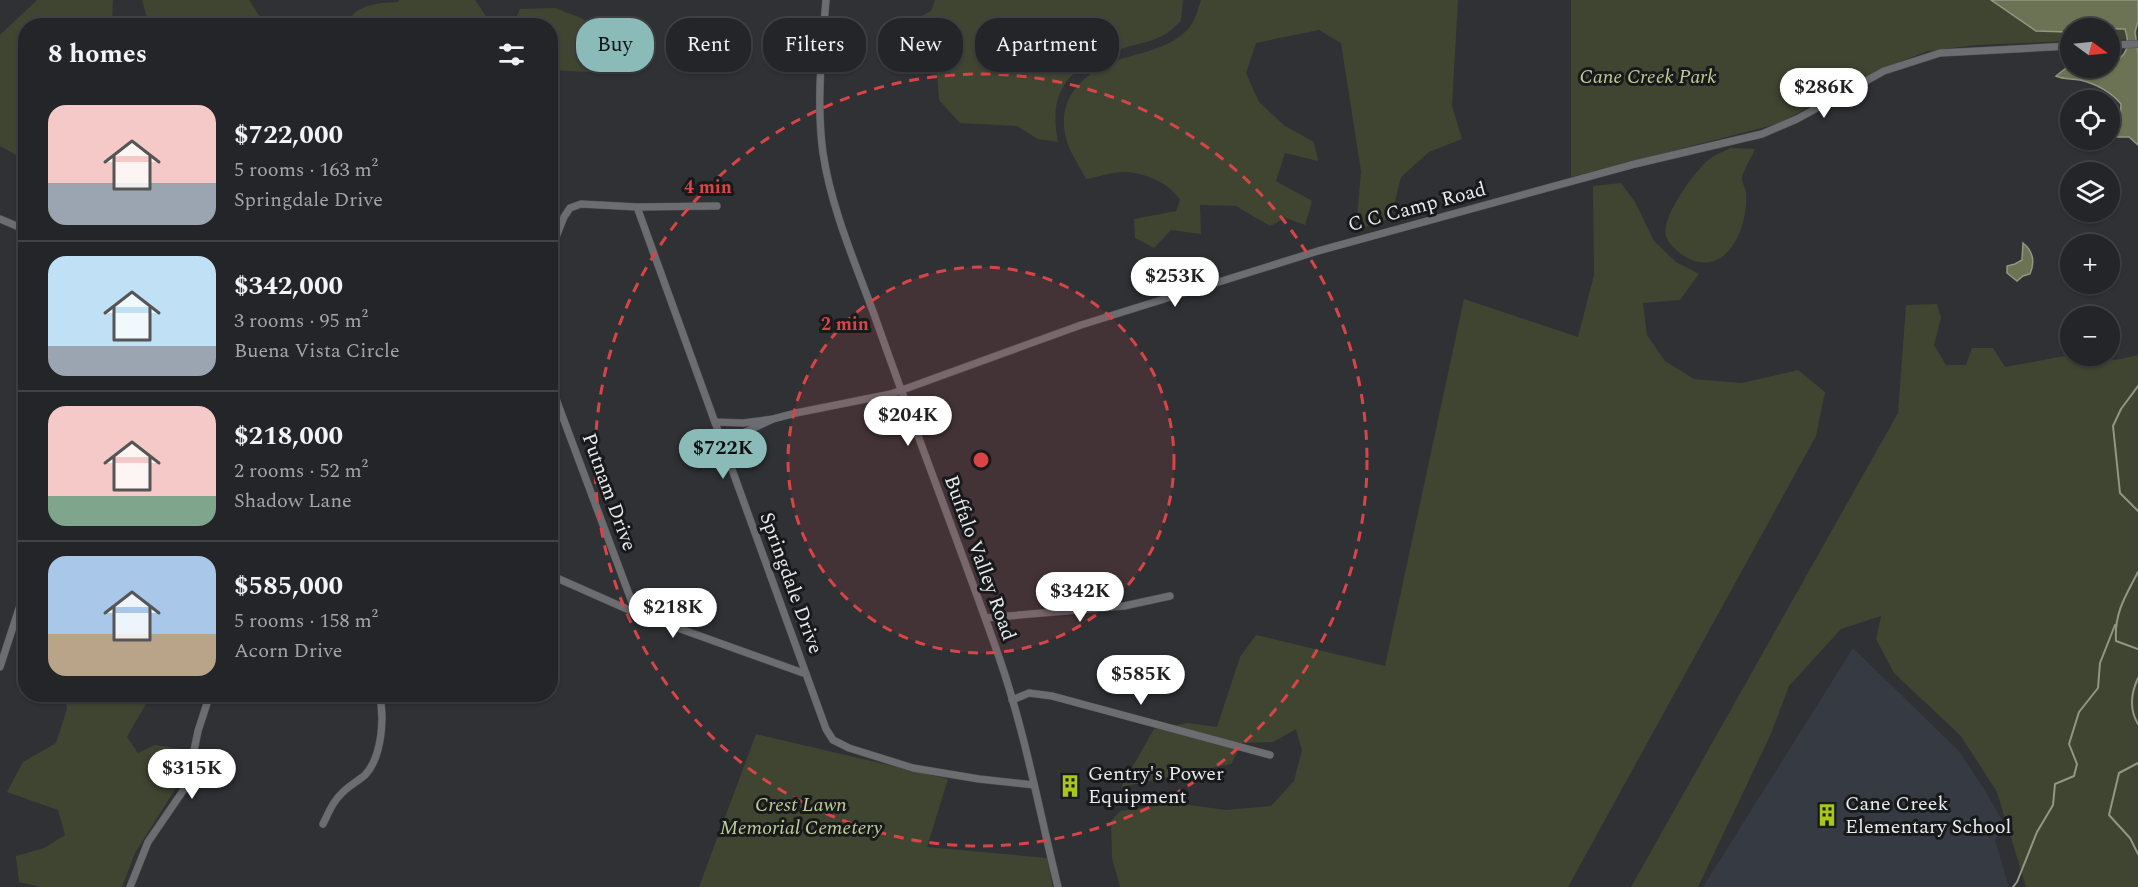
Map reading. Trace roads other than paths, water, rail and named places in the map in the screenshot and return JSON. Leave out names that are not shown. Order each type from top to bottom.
[{"type":"street","name":"Buffalo Valley Road","points":[[826,0],[820,84],[820,128],[823,156],[832,194],[900,390],[985,618],[1012,700],[1058,887]]},
{"type":"street","points":[[2120,44],[2138,44]]},
{"type":"street","name":"C C Camp Road","points":[[773,419],[874,399],[1081,325],[1318,251],[1635,164],[1762,134],[1797,119],[1884,71],[1940,53],[2060,47]]},
{"type":"street","points":[[558,232],[570,208],[581,204],[637,207],[717,206]]},
{"type":"street","name":"Springdale Drive","points":[[637,207],[826,729],[833,740],[937,774],[1034,785]]},
{"type":"street","points":[[0,219],[18,227]]},
{"type":"street","name":"Putnam Drive","points":[[558,404],[636,613]]},
{"type":"street","points":[[715,422],[743,423],[773,419]]},
{"type":"street","points":[[722,441],[773,419]]},
{"type":"street","points":[[558,579],[636,613],[806,674]]},
{"type":"street","points":[[985,618],[1124,606],[1170,596]]},
{"type":"street","points":[[0,667],[18,612]]},
{"type":"street","points":[[1012,700],[1029,693],[1052,696],[1270,755]]},
{"type":"street","points":[[130,887],[148,842],[187,785],[198,731],[207,702]]},
{"type":"street","points":[[323,824],[333,803],[364,775],[372,764],[377,751],[381,722],[380,702]]},
{"type":"waterway","points":[[2138,386],[2121,409],[2113,426],[2120,493],[2138,511]]},
{"type":"waterway","points":[[2138,572],[2119,613],[2116,631],[2116,641],[2138,649]]},
{"type":"waterway","points":[[2013,887],[2037,832],[2053,805],[2055,784],[2074,776],[2077,764],[2069,744],[2079,712],[2098,688],[2100,663],[2115,625]]},
{"type":"waterway","points":[[2138,678],[2132,701],[2133,713],[2138,724]]},
{"type":"waterway","points":[[2138,763],[2119,773],[2109,815],[2130,838],[2138,854]]},
{"type":"place","name":"Gentry's Power Equipment","points":[[1070,786]]},
{"type":"place","name":"Cane Creek Elementary School","points":[[1827,815]]},
{"type":"park label","name":"Cane Creek Park","points":[[1648,77]]},
{"type":"park label","name":"Crest Lawn Memorial Cemetery","points":[[801,816]]}]
